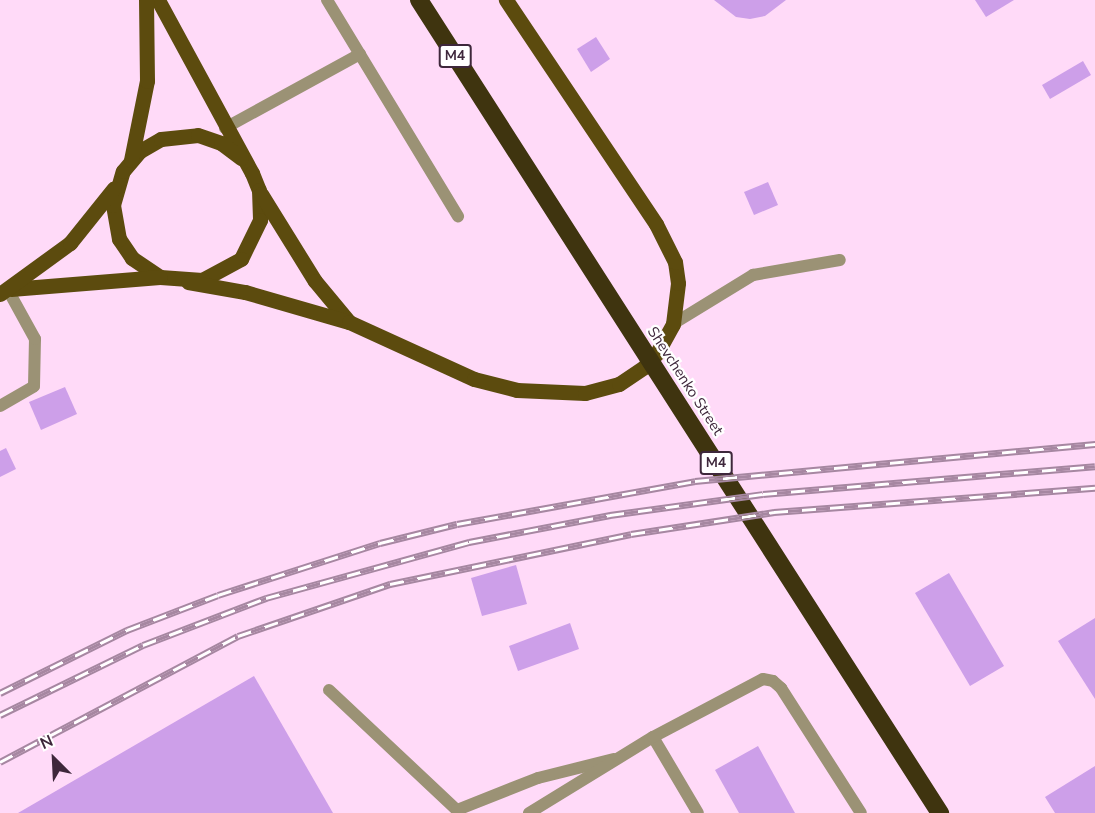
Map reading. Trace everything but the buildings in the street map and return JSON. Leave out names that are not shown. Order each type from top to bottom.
[{"type":"highway","name":"Shevchenko Street","points":[[419,0],[940,813]]},
{"type":"main road","points":[[4,292],[70,243],[117,183],[131,160],[147,81],[146,0]]},
{"type":"main road","points":[[158,0],[259,190],[315,281],[349,322]]},
{"type":"main road","points":[[4,292],[160,277],[245,291],[349,322],[474,379],[518,390],[562,394],[608,388],[629,378],[657,353],[672,324],[678,283],[667,242],[506,0]]},
{"type":"main road","points":[[131,160],[161,139],[185,134],[221,143],[241,158]]},
{"type":"main road","points":[[117,183],[113,217],[119,239],[132,258],[160,277]]},
{"type":"main road","points":[[188,282],[216,276],[241,259],[260,220],[259,190]]},
{"type":"street","points":[[327,0],[458,216]]},
{"type":"street","points":[[225,128],[360,54]]},
{"type":"street","points":[[672,324],[753,275],[840,260]]},
{"type":"street","points":[[0,406],[34,386],[35,339],[4,292]]},
{"type":"street","points":[[529,813],[653,737],[763,679],[773,681],[781,688],[861,813]]},
{"type":"street","points":[[329,690],[457,810],[538,778],[621,757]]},
{"type":"street","points":[[653,737],[698,813]]},
{"type":"railway","points":[[0,693],[127,630],[218,595],[380,543],[457,524],[695,481],[1095,444]]},
{"type":"railway","points":[[0,715],[143,645],[266,598],[469,542],[610,515],[763,494],[1095,466]]},
{"type":"railway","points":[[0,762],[238,636],[390,584],[631,534],[774,512],[1095,488]]}]
